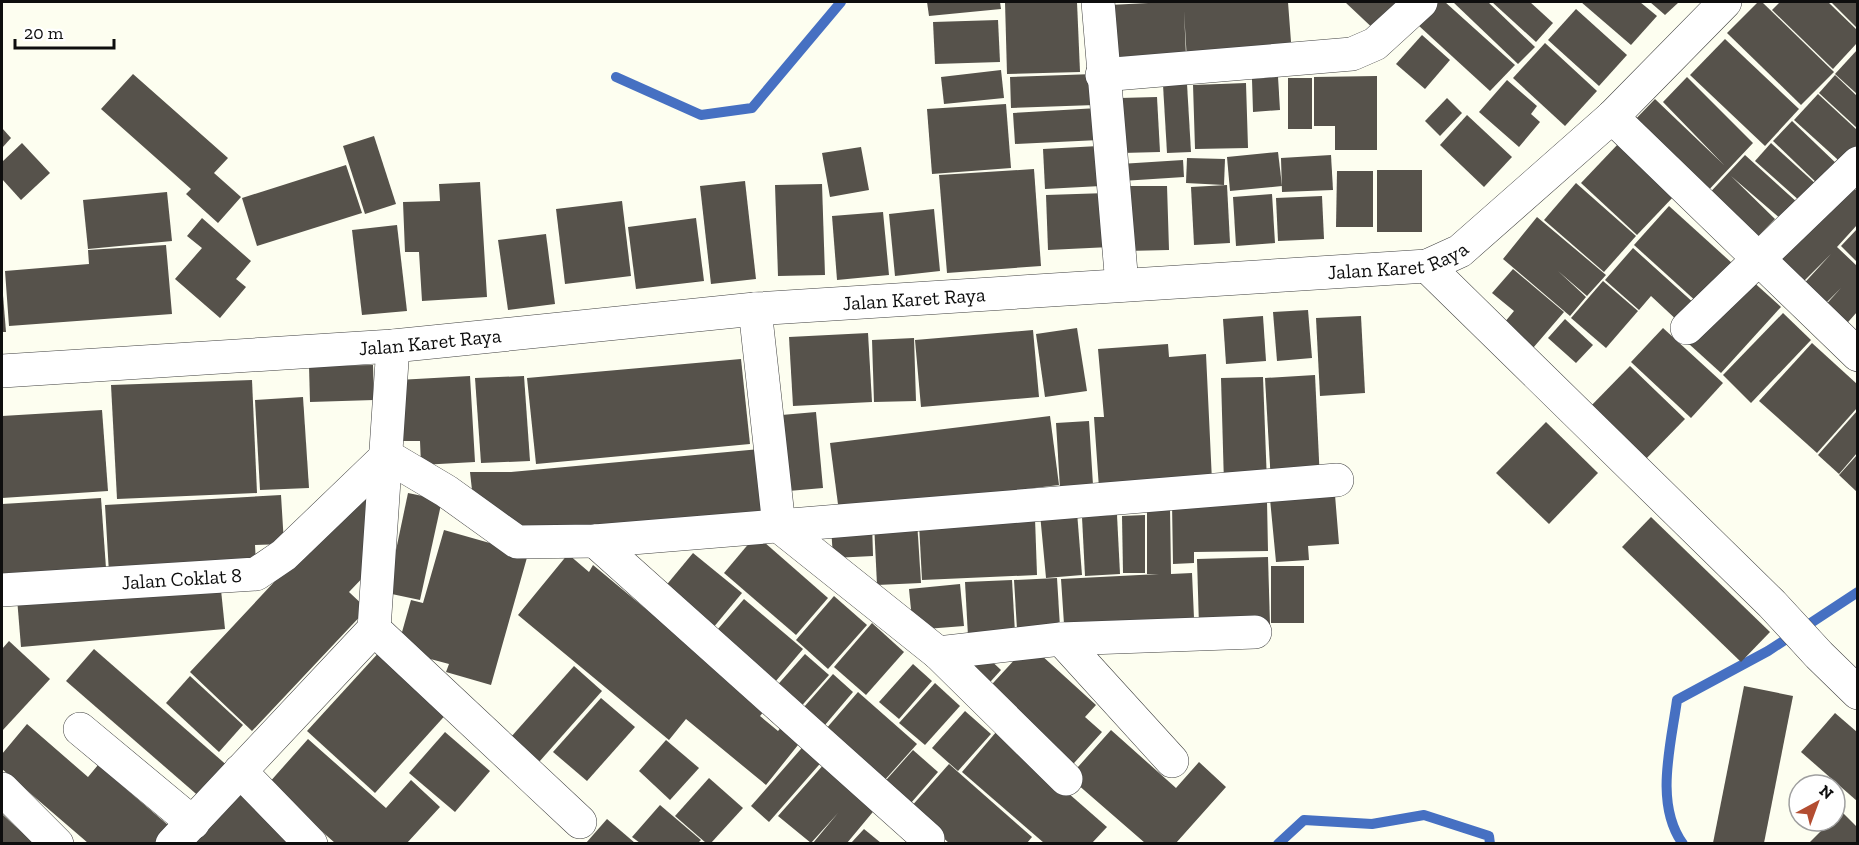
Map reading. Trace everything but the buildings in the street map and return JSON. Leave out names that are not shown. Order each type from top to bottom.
[{"type":"street","points":[[1098,2],[1102,75],[1122,285]]},
{"type":"street","points":[[1102,75],[1352,54],[1375,44],[1421,2]]},
{"type":"street","name":"Jalan Karet Raya","points":[[2,372],[393,346],[755,309],[1427,266],[1460,251],[1612,117],[1725,2]]},
{"type":"street","points":[[1612,117],[1761,259],[1857,355]]},
{"type":"street","points":[[1687,328],[1857,164]]},
{"type":"street","points":[[1427,266],[1772,604],[1857,693]]},
{"type":"street","points":[[755,309],[779,526],[938,653],[1066,779]]},
{"type":"street","points":[[80,729],[182,833],[374,629],[393,346]]},
{"type":"street","points":[[387,456],[446,491],[517,542],[595,541],[1337,480]]},
{"type":"street","name":"Jalan Coklat 8","points":[[2,590],[230,578],[256,574],[284,555],[387,456]]},
{"type":"street","points":[[595,541],[928,840]]},
{"type":"street","points":[[374,629],[580,822]]},
{"type":"street","points":[[938,653],[1061,639],[1255,632]]},
{"type":"street","points":[[1061,639],[1172,761]]},
{"type":"street","points":[[240,771],[311,843]]},
{"type":"street","points":[[2,789],[57,843]]},
{"type":"waterway","points":[[616,77],[701,115],[752,108],[841,2]]},
{"type":"waterway","points":[[1683,844],[1674,828],[1667,793],[1669,755],[1677,700],[1768,651],[1858,592]]},
{"type":"waterway","points":[[1278,844],[1304,820],[1372,824],[1424,815],[1489,836],[1490,844]]}]
